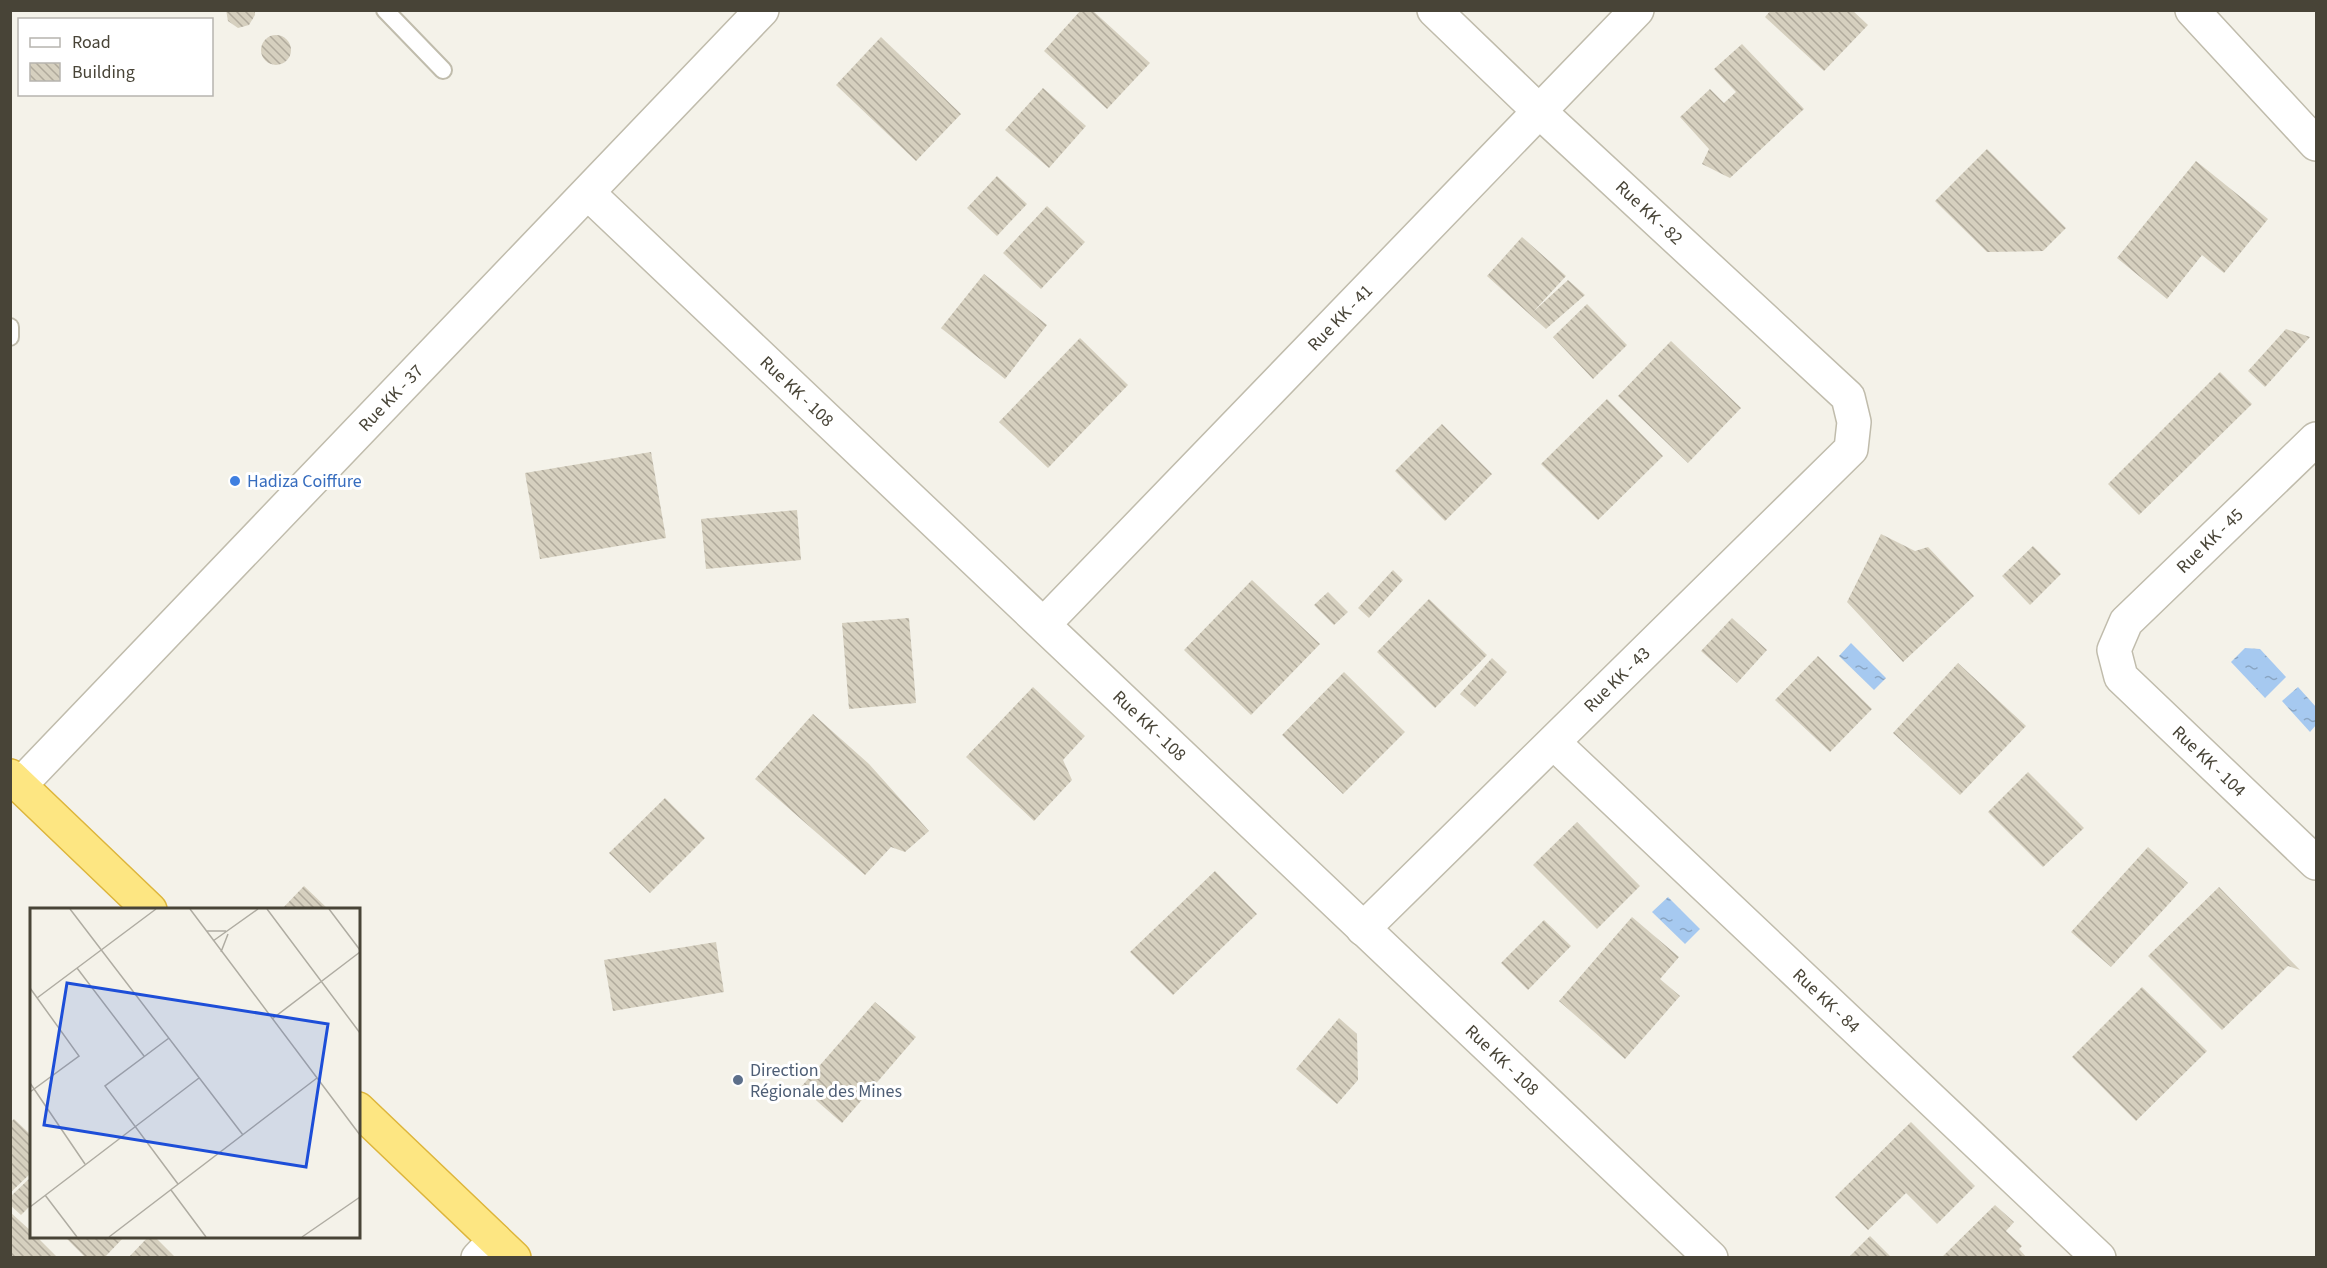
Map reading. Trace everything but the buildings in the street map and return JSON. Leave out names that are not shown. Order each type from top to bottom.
[{"type":"highway","points":[[15,780],[149,908]]},
{"type":"highway","points":[[360,1111],[496,1252]]},
{"type":"street","name":"Rue KK - 37","points":[[15,780],[588,193],[762,10]]},
{"type":"street","name":"Rue KK - 82","points":[[1434,10],[1540,112],[1848,397],[1854,422]]},
{"type":"street","name":"Rue KK - 41","points":[[1044,624],[1637,10]]},
{"type":"street","points":[[2192,10],[2316,144]]},
{"type":"street","name":"Rue KK - 108","points":[[588,193],[1711,1257]]},
{"type":"street","name":"Rue KK - 43","points":[[1363,929],[1851,449],[1854,422]]},
{"type":"street","name":"Rue KK - 45","points":[[2114,650],[2126,622],[2316,439]]},
{"type":"street","name":"Rue KK - 104","points":[[2114,650],[2121,677],[2316,864]]},
{"type":"street","name":"Rue KK - 84","points":[[1554,743],[2099,1257]]},
{"type":"lane","points":[[385,10],[443,70]]},
{"type":"lane","points":[[10,327],[10,338]]},
{"type":"water","points":[[1851,643],[1886,678],[1874,690],[1839,656]]},
{"type":"water","points":[[2245,648],[2260,649],[2286,677],[2265,698],[2231,662]]},
{"type":"water","points":[[2298,687],[2316,707],[2316,725],[2310,732],[2282,701]]},
{"type":"water","points":[[1668,897],[1700,929],[1685,944],[1652,912]]},
{"type":"place","name":"Hadiza Coiffure","points":[[235,481]]},
{"type":"place","name":"Direction Régionale des Mines","points":[[738,1080]]}]
